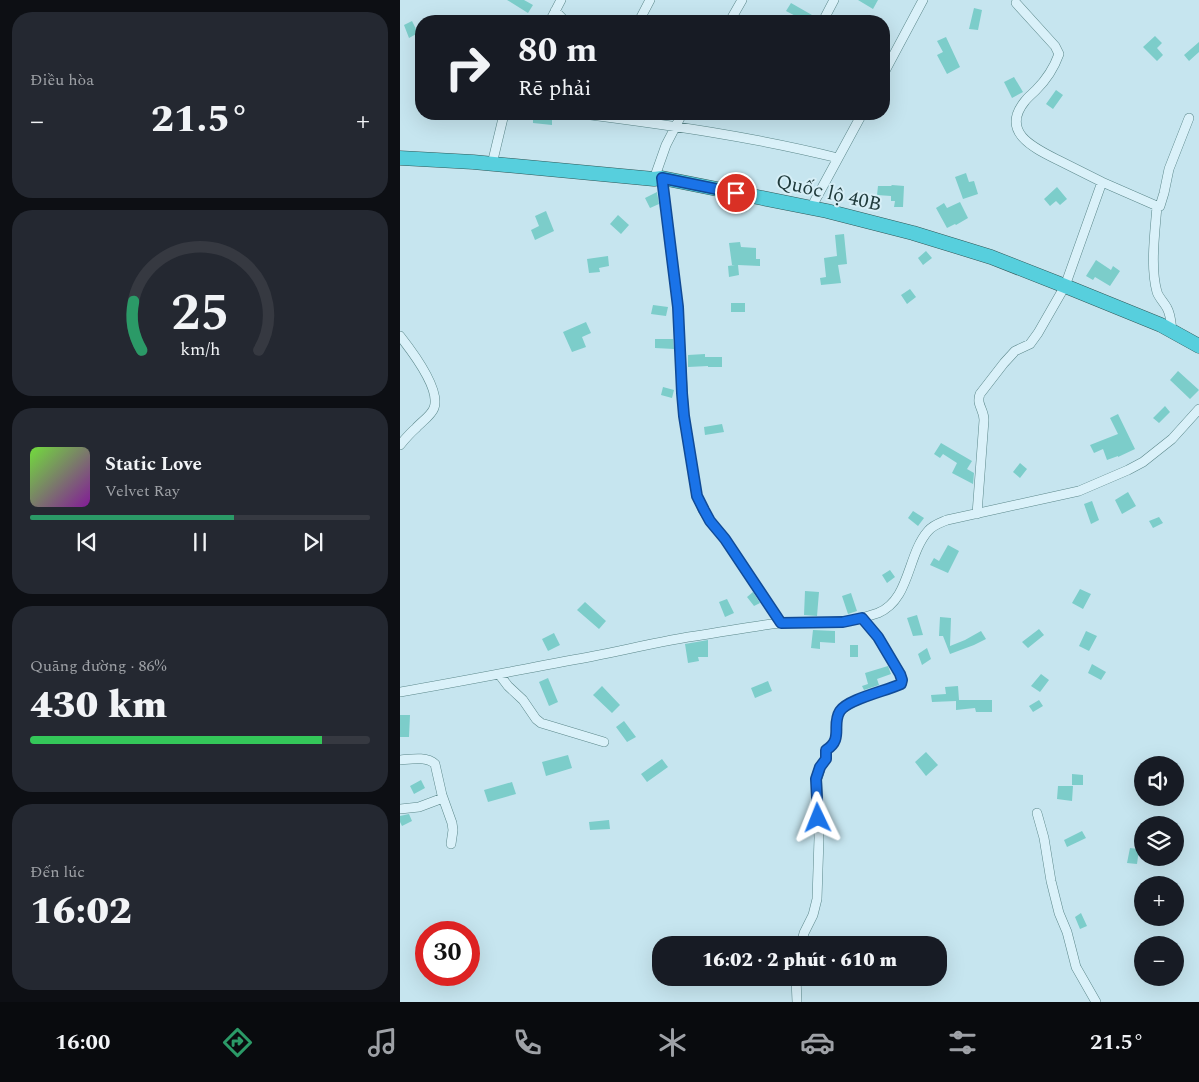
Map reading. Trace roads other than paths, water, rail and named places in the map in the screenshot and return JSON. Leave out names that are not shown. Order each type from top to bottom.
[{"type":"highway","name":"Quốc lộ 40B","points":[[400,158],[658,178],[827,211],[914,232],[991,257],[1161,325],[1199,346]]},
{"type":"street","points":[[553,15],[561,0]]},
{"type":"street","points":[[642,15],[650,0]]},
{"type":"street","points":[[733,15],[742,0]]},
{"type":"street","points":[[825,15],[834,0]]},
{"type":"street","points":[[890,62],[923,0]]},
{"type":"street","points":[[1016,3],[1055,46],[1059,54],[1042,83],[1025,100],[1016,123],[1019,133],[1026,142],[1037,150],[1102,182],[1157,206]]},
{"type":"street","points":[[555,11],[559,15]]},
{"type":"street","points":[[1172,331],[1167,308],[1157,294],[1155,285],[1154,242],[1157,206],[1161,204],[1167,175],[1189,118]]},
{"type":"street","points":[[492,164],[503,120]]},
{"type":"street","points":[[630,120],[676,126],[838,158]]},
{"type":"street","points":[[679,120],[666,145],[658,178],[678,307],[684,416],[697,496],[710,521],[725,539],[781,623]]},
{"type":"street","points":[[811,208],[859,120]]},
{"type":"street","points":[[977,514],[984,420],[984,414],[978,400],[980,394],[1004,362],[1015,351],[1030,344],[1038,334],[1064,286],[1102,182]]},
{"type":"street","points":[[400,336],[416,356],[428,378],[435,403],[432,412],[400,445]]},
{"type":"street","points":[[400,692],[672,640],[781,623],[843,622],[880,612],[896,600],[914,556],[928,531],[936,524],[1079,490],[1128,470],[1172,440],[1199,409]]},
{"type":"street","points":[[803,936],[813,915],[817,899],[819,838],[816,779],[820,767],[826,759],[826,750],[831,747],[837,736],[838,716],[840,711],[851,703],[901,684],[902,680],[878,637],[862,618]]},
{"type":"street","points":[[499,674],[541,723],[604,742]]},
{"type":"street","points":[[400,760],[416,759],[432,761],[435,764],[443,798],[452,823],[451,844]]},
{"type":"street","points":[[400,809],[419,806],[443,798]]},
{"type":"street","points":[[1037,813],[1044,838],[1051,881],[1076,968],[1096,1002]]},
{"type":"street","points":[[796,986],[797,1002]]}]
